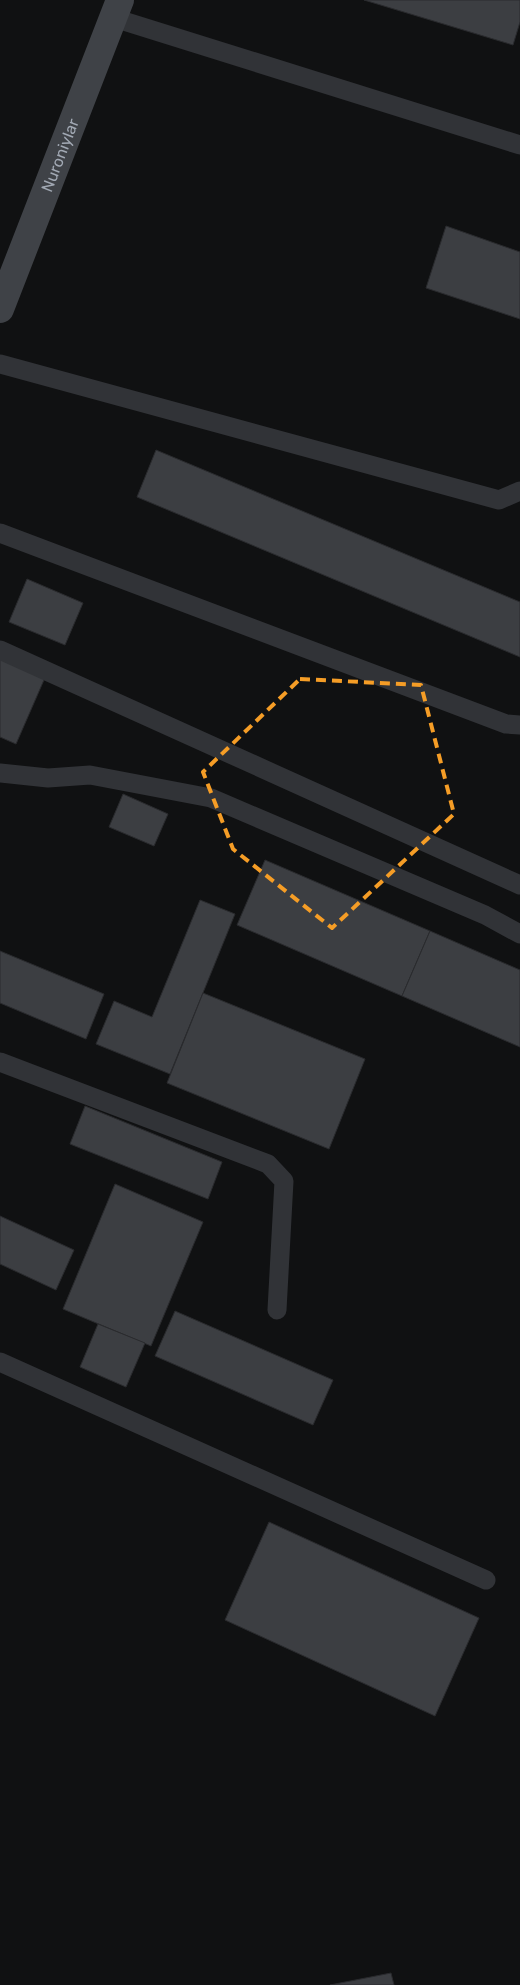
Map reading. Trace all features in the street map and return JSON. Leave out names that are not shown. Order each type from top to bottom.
[{"type":"main road","name":"Nuroniylar","points":[[0,310],[117,9]]},
{"type":"lane","points":[[117,9],[520,145]]},
{"type":"lane","points":[[0,364],[499,500],[520,491]]},
{"type":"lane","points":[[0,532],[506,724],[520,725]]},
{"type":"lane","points":[[0,650],[520,885]]},
{"type":"lane","points":[[0,773],[48,778],[90,775],[211,798],[485,915],[520,934]]},
{"type":"lane","points":[[0,1062],[268,1164],[284,1181],[277,1310]]},
{"type":"lane","points":[[0,1362],[486,1580]]},
{"type":"highlighted area","points":[[300,679],[421,685],[454,814],[332,928],[233,849],[203,772]]},
{"type":"building","points":[[364,0],[520,0],[520,22],[513,45]]},
{"type":"building","points":[[446,226],[520,252],[520,319],[426,288]]},
{"type":"building","points":[[156,450],[520,602],[520,657],[137,497]]},
{"type":"building","points":[[27,579],[83,603],[65,645],[9,622]]},
{"type":"building","points":[[0,652],[47,673],[16,744],[0,737]]},
{"type":"building","points":[[123,794],[168,814],[154,846],[109,827]]},
{"type":"building","points":[[265,860],[430,931],[402,996],[237,925]]},
{"type":"building","points":[[200,900],[235,914],[170,1074],[96,1044],[114,1001],[152,1017]]},
{"type":"building","points":[[430,931],[520,970],[520,1047],[402,996]]},
{"type":"building","points":[[0,951],[104,994],[86,1039],[0,1003]]},
{"type":"building","points":[[203,993],[365,1059],[329,1149],[167,1083]]},
{"type":"building","points":[[85,1106],[222,1162],[208,1199],[70,1144]]},
{"type":"building","points":[[115,1184],[203,1222],[151,1346],[63,1309]]},
{"type":"building","points":[[0,1216],[74,1250],[56,1290],[0,1264]]},
{"type":"building","points":[[175,1311],[333,1380],[313,1425],[155,1356]]},
{"type":"building","points":[[98,1324],[145,1343],[126,1387],[80,1367]]},
{"type":"building","points":[[269,1522],[479,1618],[435,1716],[225,1620]]},
{"type":"building","points":[[391,1973],[394,1985],[330,1985]]}]
